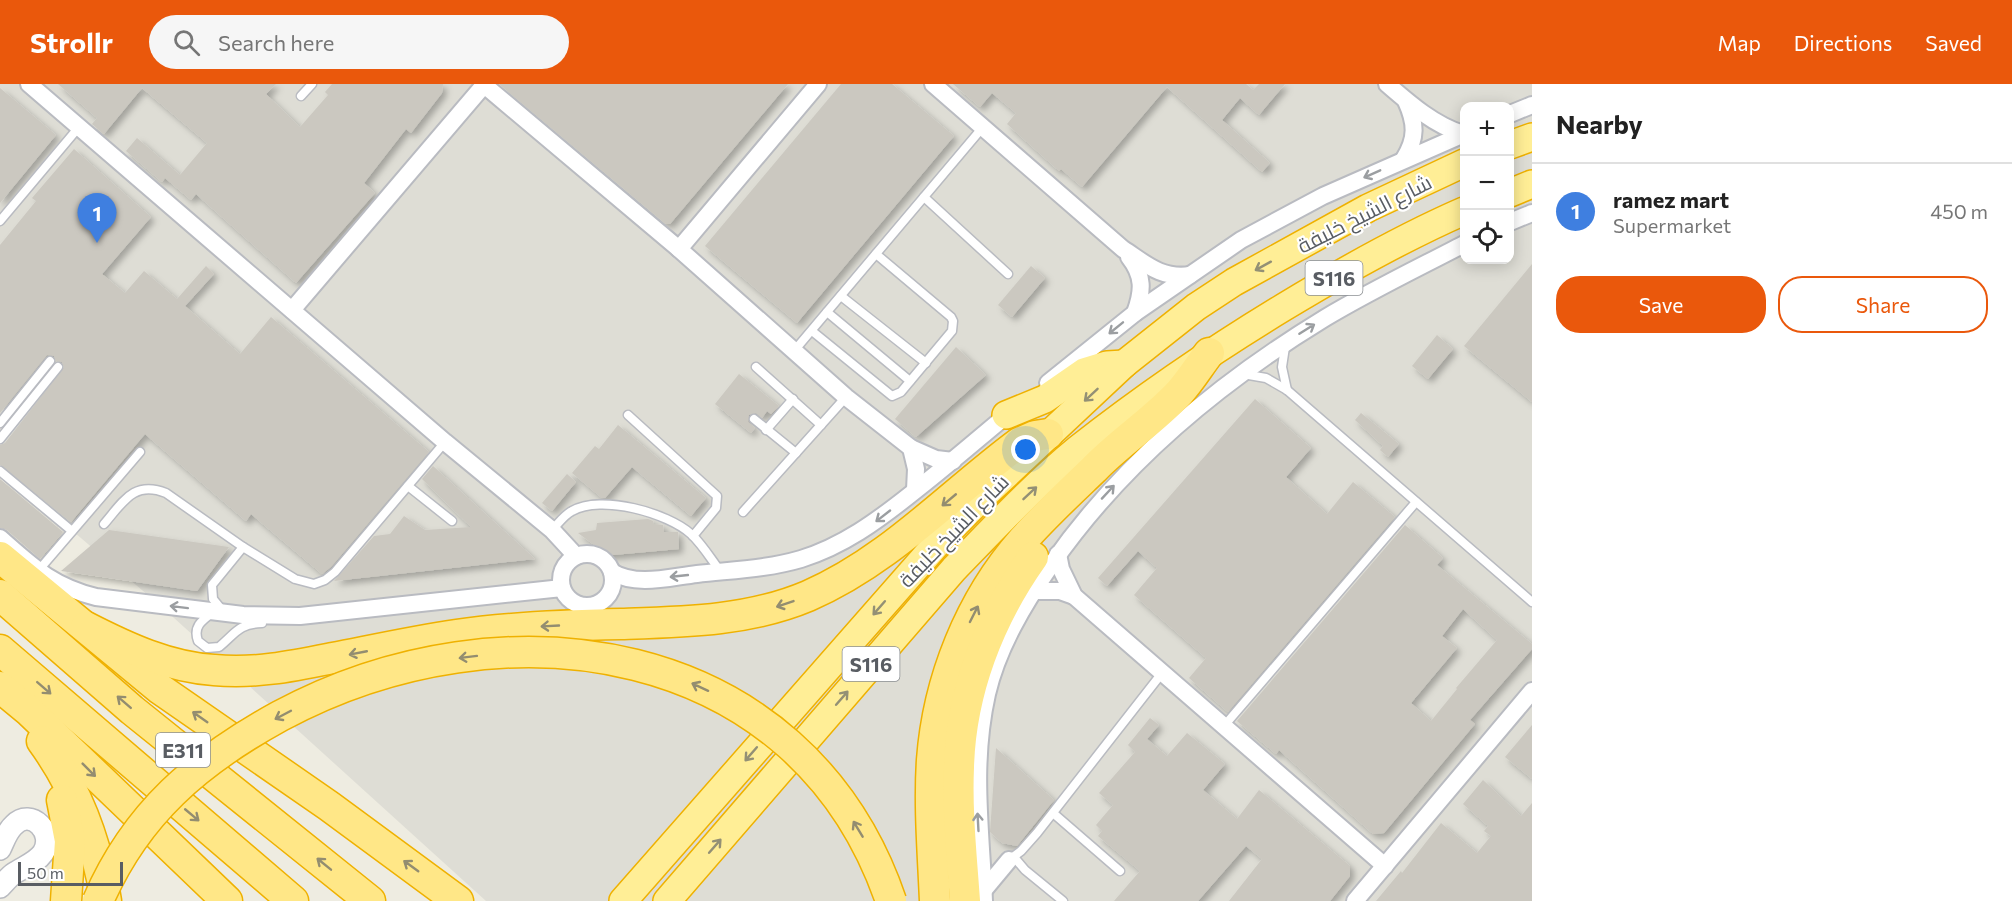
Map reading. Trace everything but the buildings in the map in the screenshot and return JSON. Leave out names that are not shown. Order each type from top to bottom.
[{"type":"highway","points":[[1514,143],[1532,137]]},
{"type":"highway","name":"شارع الشيخ خليفة","points":[[623,901],[941,539],[1048,434],[1124,364],[1169,328],[1234,282],[1368,208],[1460,165]]},
{"type":"highway","points":[[1514,190],[1532,184]]},
{"type":"highway","name":"شارع الشيخ خليفة","points":[[672,896],[921,606],[988,534],[1078,450],[1209,353],[1355,266],[1404,239],[1460,213]]},
{"type":"highway","points":[[935,901],[932,760],[942,698],[950,668],[964,633],[1000,569],[1023,540],[1100,463],[1180,392],[1209,353]]},
{"type":"highway","points":[[1006,416],[1045,399],[1084,372],[1107,365],[1124,364]]},
{"type":"highway","points":[[86,627],[149,657],[180,666],[247,672],[280,669],[456,635],[518,627],[685,622],[748,615],[808,596],[844,579],[883,553],[1019,443],[1035,436],[1048,434]]},
{"type":"highway","points":[[977,897],[959,767],[964,716],[980,655],[1012,591],[1031,560],[1083,491],[1100,463]]},
{"type":"highway","points":[[0,557],[160,689],[329,806],[458,901]]},
{"type":"highway","name":"E311","points":[[0,595],[132,710],[370,901]]},
{"type":"highway","name":"E311","points":[[0,650],[294,901]]},
{"type":"highway","points":[[98,901],[115,866],[161,804],[201,766],[245,735],[328,693],[384,674],[451,659],[529,653],[588,656],[643,666],[696,684],[745,711],[790,745],[829,786],[861,832],[874,857],[891,901]]},
{"type":"highway","points":[[0,689],[44,744],[68,781],[80,805],[92,840],[102,875],[106,901]]},
{"type":"highway","points":[[0,689],[29,711],[227,901]]},
{"type":"highway","points":[[0,698],[20,723],[46,763],[62,801],[70,842],[66,901]]},
{"type":"street","points":[[29,84],[446,442],[552,530],[576,556]]},
{"type":"street","points":[[292,310],[483,84],[679,249],[846,397],[911,448],[936,459],[953,461]]},
{"type":"street","points":[[679,249],[818,84]]},
{"type":"street","points":[[933,84],[1123,249],[1157,272],[1173,276],[1190,275]]},
{"type":"street","points":[[1387,84],[1441,125],[1460,132]]},
{"type":"street","points":[[1404,159],[1414,138],[1415,127],[1406,100]]},
{"type":"street","points":[[1514,112],[1532,105]]},
{"type":"street","points":[[612,572],[638,580],[748,570],[775,566],[828,549],[876,521],[1135,313],[1241,240],[1323,196],[1460,136]]},
{"type":"street","points":[[1514,220],[1531,214]]},
{"type":"street","points":[[977,897],[980,854],[977,770],[982,718],[995,669],[1017,617],[1058,554],[1104,495],[1133,466],[1241,374],[1286,342],[1364,296],[1460,246]]},
{"type":"street","points":[[1123,249],[1135,265],[1141,279],[1141,295],[1135,313]]},
{"type":"street","points":[[911,448],[916,469],[915,490]]},
{"type":"street","points":[[0,538],[38,571],[62,586],[96,597],[243,615],[300,615],[562,588]]},
{"type":"street","points":[[587,554],[598,556],[607,562],[612,572],[612,589],[605,599],[595,605],[583,606],[572,602],[562,588],[563,569],[576,556],[587,554]]},
{"type":"street","points":[[1058,554],[1063,576],[1074,596],[1384,866]]},
{"type":"street","points":[[1033,591],[1060,591],[1074,596]]},
{"type":"street","points":[[1355,901],[1532,691]]},
{"type":"street","points":[[0,849],[13,826],[18,822],[32,820],[44,828],[47,834],[46,847],[42,854],[32,864],[10,876],[0,887]]},
{"type":"street","points":[[980,854],[1011,859]]},
{"type":"street","points":[[977,897],[1011,859]]},
{"type":"lane","points":[[301,96],[312,84]]},
{"type":"lane","points":[[0,221],[79,127]]},
{"type":"lane","points":[[794,351],[983,127]]},
{"type":"lane","points":[[924,197],[1008,274]]},
{"type":"lane","points":[[812,331],[890,394],[898,395],[926,363],[952,331],[953,321],[876,254]]},
{"type":"lane","points":[[841,296],[926,363]]},
{"type":"lane","points":[[827,312],[910,381]]},
{"type":"lane","points":[[1286,342],[1282,366],[1287,390]]},
{"type":"lane","points":[[0,423],[50,361]]},
{"type":"lane","points":[[756,366],[821,425]]},
{"type":"lane","points":[[0,438],[58,367]]},
{"type":"lane","points":[[1241,374],[1266,378],[1287,390],[1532,602]]},
{"type":"lane","points":[[742,512],[846,397]]},
{"type":"lane","points":[[766,430],[792,399]]},
{"type":"lane","points":[[628,415],[717,496],[716,508],[693,536]]},
{"type":"lane","points":[[754,419],[796,453]]},
{"type":"lane","points":[[104,524],[130,494],[152,489],[166,493],[243,547],[296,579],[307,583],[320,582],[335,572],[446,442]]},
{"type":"lane","points":[[38,571],[140,452]]},
{"type":"lane","points":[[0,471],[72,531]]},
{"type":"lane","points":[[408,486],[452,521]]},
{"type":"lane","points":[[1224,726],[1416,502]]},
{"type":"lane","points":[[552,530],[572,511],[604,505],[633,508],[664,517],[693,536],[720,572]]},
{"type":"lane","points":[[243,547],[212,585],[213,599],[219,612],[202,620],[196,630],[198,641],[207,648],[219,647],[237,629],[248,624],[285,621],[300,615]]},
{"type":"lane","points":[[1063,901],[1011,859],[1030,842],[1162,673]]},
{"type":"lane","points":[[1053,813],[1120,871]]},
{"type":"shaded area","points":[[0,84],[1532,84],[1532,901],[486,901],[163,608],[0,469]]},
{"type":"place","name":"ramez mart","points":[[97,243]]}]
